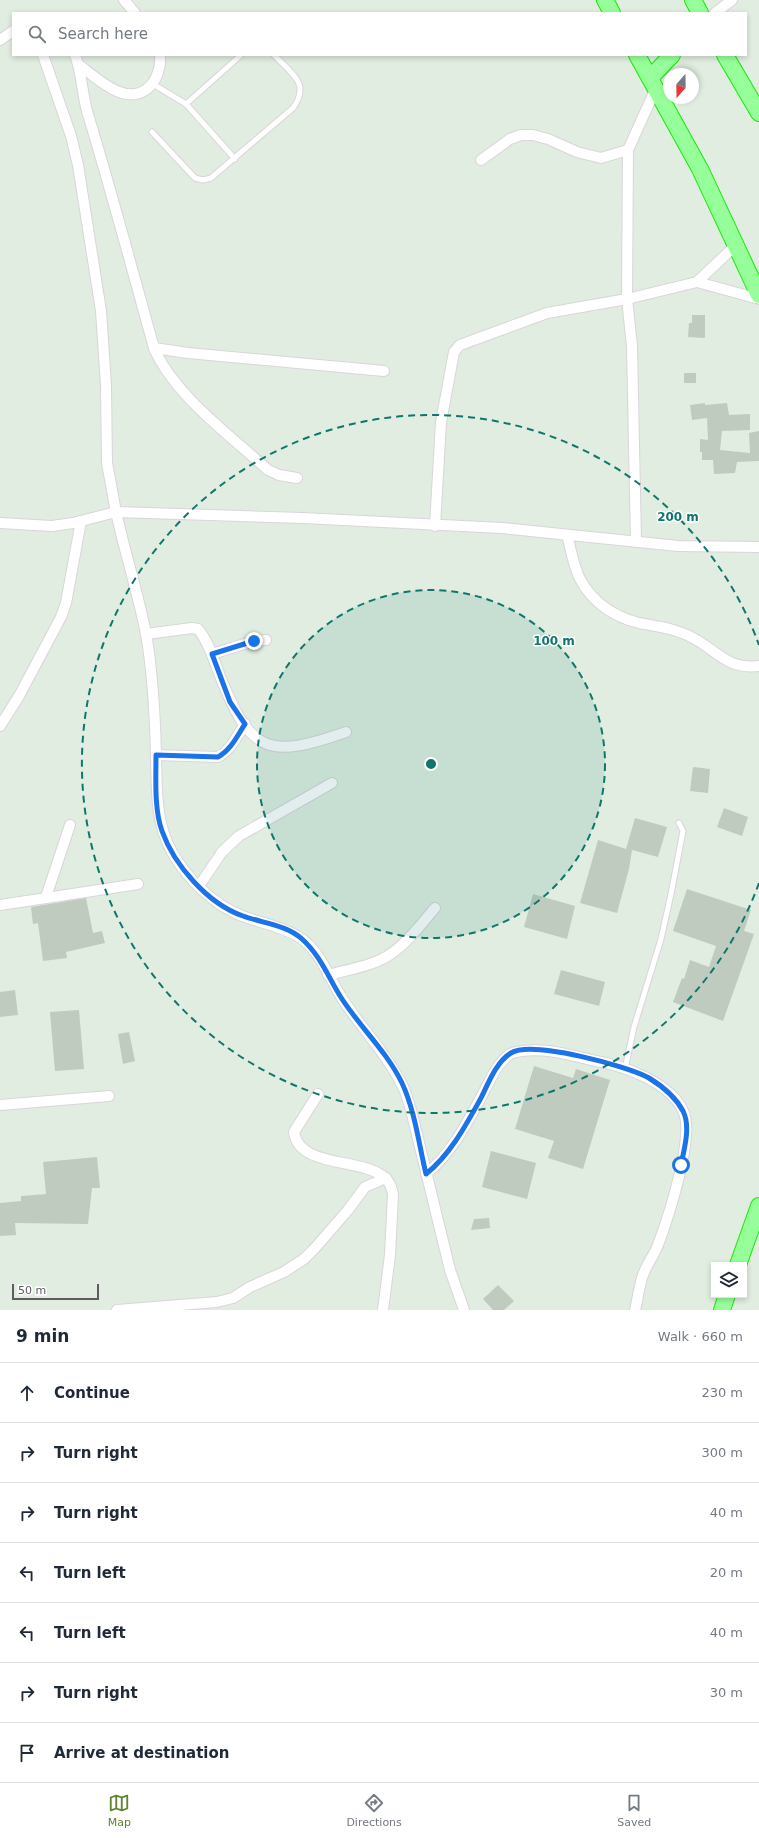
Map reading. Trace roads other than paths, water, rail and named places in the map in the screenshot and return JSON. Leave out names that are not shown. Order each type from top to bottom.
[{"type":"highway","points":[[605,0],[611,12]]},
{"type":"highway","points":[[693,0],[699,12]]},
{"type":"highway","points":[[638,56],[700,169],[759,295]]},
{"type":"highway","points":[[653,83],[671,56]]},
{"type":"highway","points":[[726,56],[759,113]]},
{"type":"highway","points":[[739,1262],[759,1206]]},
{"type":"highway","points":[[722,1310],[726,1298]]},
{"type":"street","points":[[124,0],[134,12]]},
{"type":"street","points":[[716,12],[732,0]]},
{"type":"street","points":[[0,40],[12,32]]},
{"type":"street","points":[[42,56],[71,136],[102,311],[106,385],[106,463],[116,512],[146,634],[153,704],[156,755],[156,796],[162,830],[172,852],[184,870],[199,886],[225,908],[243,916],[283,929],[300,937],[315,951],[343,1000],[385,1055],[402,1084],[411,1110],[450,1270],[464,1310]]},
{"type":"street","points":[[75,56],[79,65],[85,103],[104,164],[154,348],[165,371],[196,405],[268,470],[279,475],[297,478]]},
{"type":"street","points":[[79,65],[111,89],[127,95],[142,93],[153,84],[159,70],[160,56]]},
{"type":"street","points":[[636,542],[632,346],[627,299],[628,150],[653,83]]},
{"type":"street","points":[[481,160],[510,139],[521,135],[532,135],[548,139],[577,152],[601,158],[628,150]]},
{"type":"street","points":[[697,282],[736,245]]},
{"type":"street","points":[[435,526],[441,422],[451,361],[454,352],[460,345],[547,313],[627,299],[697,282],[759,299]]},
{"type":"street","points":[[154,348],[196,354],[384,371]]},
{"type":"street","points":[[0,523],[52,526],[81,521],[116,512],[303,518],[435,526],[502,528],[678,546],[759,547]]},
{"type":"street","points":[[0,726],[19,696],[61,618],[66,603],[81,521]]},
{"type":"street","points":[[567,535],[579,578],[587,590],[611,613],[626,620],[688,635],[729,663],[740,666],[759,666]]},
{"type":"street","points":[[146,634],[192,628],[198,629],[212,654],[230,702],[256,738],[266,745],[280,748],[312,744],[346,732]]},
{"type":"street","points":[[212,654],[254,641],[266,640]]},
{"type":"street","points":[[156,755],[218,757],[225,753],[245,724]]},
{"type":"street","points":[[199,886],[222,852],[240,836],[265,820],[332,783]]},
{"type":"street","points":[[46,898],[70,825]]},
{"type":"street","points":[[0,905],[138,884]]},
{"type":"street","points":[[328,975],[378,961],[392,953],[405,942],[435,908]]},
{"type":"street","points":[[426,1174],[436,1166],[461,1132],[497,1068],[511,1053],[538,1049],[553,1050],[608,1063],[648,1078],[676,1100],[684,1113],[687,1130],[674,1194],[658,1246],[643,1274],[635,1310]]},
{"type":"street","points":[[318,1094],[297,1125],[294,1132],[299,1146],[304,1151],[322,1158],[376,1172],[386,1178],[393,1194],[390,1254],[383,1310]]},
{"type":"street","points":[[0,1105],[109,1096]]},
{"type":"street","points":[[117,1310],[217,1302],[233,1298],[250,1287],[284,1272],[304,1259],[348,1210],[365,1187],[386,1178]]},
{"type":"lane","points":[[186,104],[240,56]]},
{"type":"lane","points":[[152,132],[195,178],[203,180],[211,178],[293,108],[299,100],[301,91],[300,83],[275,56]]},
{"type":"lane","points":[[153,84],[186,104],[235,159]]},
{"type":"lane","points":[[625,1069],[634,1027],[661,939],[671,894],[683,831],[679,823]]}]
